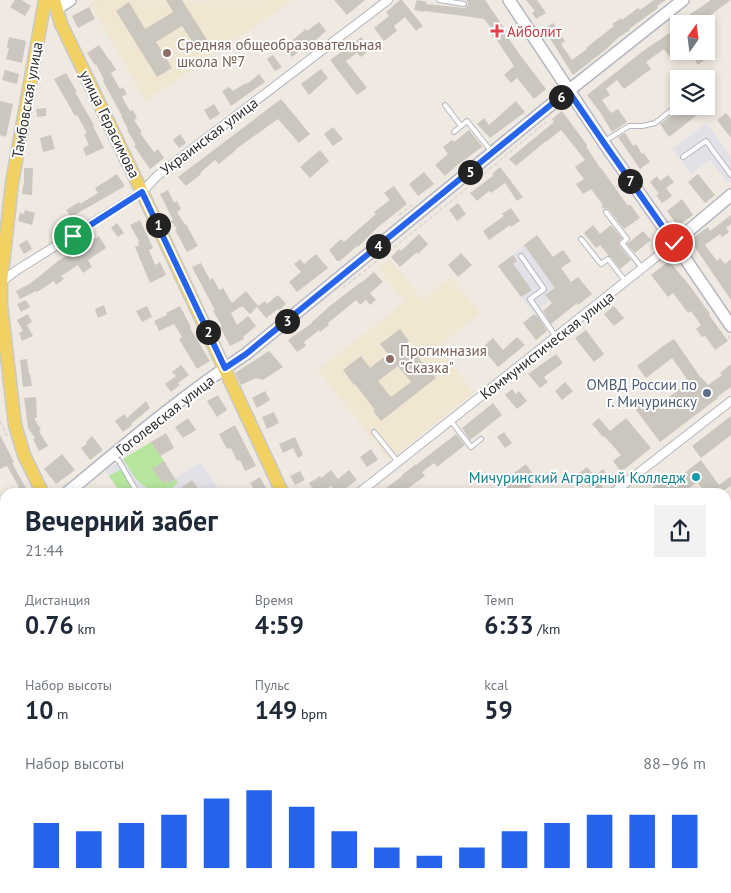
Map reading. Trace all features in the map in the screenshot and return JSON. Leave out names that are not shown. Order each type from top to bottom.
[{"type":"main road","name":"Тамбовская улица","points":[[40,488],[24,455],[15,424],[1,306],[1,282],[3,235],[45,0]]},
{"type":"main road","name":"улица Герасимова","points":[[55,5],[61,24],[280,488]]},
{"type":"street","points":[[55,5],[70,0]]},
{"type":"street","name":"Украинская улица","points":[[1,282],[17,270],[142,192],[157,176],[388,0]]},
{"type":"street","points":[[509,0],[569,92],[731,326]]},
{"type":"street","name":"Гоголевская улица","points":[[73,488],[160,416],[246,354],[683,0]]},
{"type":"street","name":"Коммунистическая улица","points":[[365,488],[643,269],[731,195]]},
{"type":"street","points":[[619,488],[731,401]]},
{"type":"lane","points":[[439,0],[464,4]]},
{"type":"lane","points":[[445,105],[461,126]]},
{"type":"lane","points":[[604,143],[629,126],[642,126],[655,122],[670,111]]},
{"type":"lane","points":[[454,132],[468,121],[493,153]]},
{"type":"lane","points":[[684,157],[706,141],[731,175]]},
{"type":"lane","points":[[606,212],[627,239],[622,243],[643,269]]},
{"type":"lane","points":[[581,239],[601,264],[608,259],[626,282]]},
{"type":"lane","points":[[521,256],[544,289],[530,299],[556,337]]},
{"type":"lane","points":[[451,421],[471,447],[481,439]]},
{"type":"lane","points":[[374,432],[398,462]]},
{"type":"lane","points":[[112,456],[119,462],[135,488]]},
{"type":"shaded area","name":"Средняя общеобразовательная школа №7","points":[[96,0],[293,0],[146,101],[90,4]]},
{"type":"shaded area","points":[[706,123],[731,156],[731,181],[728,183],[710,160],[691,174],[672,149]]},
{"type":"shaded area","points":[[537,235],[553,257],[563,250],[571,261],[561,268],[568,278],[546,295],[550,300],[540,308],[552,324],[547,331],[498,266]]},
{"type":"shaded area","name":"Прогимназия \"Сказка\"","points":[[390,259],[422,300],[451,277],[480,313],[438,347],[474,393],[389,460],[318,370],[405,302],[379,269]]},
{"type":"shaded area","points":[[151,442],[175,478],[201,462],[217,488],[117,488],[105,470]]},
{"type":"green space","points":[[151,442],[166,464],[158,465],[153,469],[163,483],[167,480],[170,483],[175,479],[178,482],[172,488],[148,488],[138,481],[123,459]]},
{"type":"green space","points":[[123,468],[134,487],[117,488],[109,476]]},
{"type":"building","points":[[15,0],[22,0],[31,6],[25,16],[10,7]]},
{"type":"building","points":[[166,0],[182,0],[209,43],[198,51],[182,26],[156,42],[172,68],[157,77],[116,11],[129,2],[145,29],[173,12]]},
{"type":"building","points":[[334,0],[365,0],[347,15]]},
{"type":"building","points":[[400,0],[423,26],[416,31],[405,17],[394,26],[397,31],[384,41],[374,28],[389,16],[386,12]]},
{"type":"building","points":[[417,0],[427,2],[426,4],[465,8],[468,5],[467,0],[485,0],[520,55],[546,89],[534,99],[517,78],[511,83],[504,75],[514,66],[488,30],[491,28],[484,19],[414,10]]},
{"type":"building","points":[[526,0],[537,0],[546,13],[536,19],[532,13],[535,11]]},
{"type":"building","points":[[654,0],[666,0],[573,75],[544,29],[553,23],[565,41],[561,44],[572,60],[614,26],[612,24],[621,18],[622,20],[638,8],[640,10]]},
{"type":"building","points":[[711,0],[731,0],[710,15],[689,15]]},
{"type":"building","points":[[89,7],[95,19],[78,28],[72,16]]},
{"type":"building","points":[[319,22],[326,31],[308,47],[307,45],[292,57],[284,47],[306,29],[307,31]]},
{"type":"building","points":[[670,33],[670,55],[664,49],[646,62],[651,69],[624,89],[617,80],[606,89],[610,95],[602,100],[611,113],[618,109],[627,122],[612,132],[587,95],[643,51]]},
{"type":"building","points":[[9,37],[26,41],[22,63],[6,59]]},
{"type":"building","points":[[361,37],[371,49],[361,57],[357,53],[346,61],[367,88],[357,95],[330,60]]},
{"type":"building","points":[[99,45],[116,70],[111,73],[120,89],[123,87],[127,94],[122,97],[130,111],[133,110],[137,118],[134,120],[142,132],[140,133],[154,152],[158,149],[164,158],[150,169],[134,146],[136,145],[96,64],[87,53]]},
{"type":"building","points":[[273,55],[282,67],[275,71],[267,59]]},
{"type":"building","points":[[695,60],[704,60],[698,65]]},
{"type":"building","points":[[321,69],[328,78],[309,95],[301,84]]},
{"type":"building","points":[[5,70],[19,74],[17,84],[2,80]]},
{"type":"building","points":[[66,73],[104,148],[86,156],[83,148],[89,145],[84,134],[87,133],[54,79]]},
{"type":"building","points":[[259,74],[265,82],[231,106],[222,91],[229,87],[233,91],[247,84]]},
{"type":"building","points":[[281,99],[310,134],[299,143],[278,119],[236,149],[219,164],[215,160],[186,186],[178,177]]},
{"type":"building","points":[[0,101],[13,104],[6,137],[0,135]]},
{"type":"building","points":[[516,101],[525,112],[490,138],[477,124],[484,118],[489,125]]},
{"type":"building","points":[[214,104],[220,114],[210,120],[204,110]]},
{"type":"building","points":[[46,108],[46,116],[37,117],[36,109]]},
{"type":"building","points":[[562,111],[587,145],[600,168],[628,206],[630,204],[640,218],[624,229],[607,208],[604,209],[601,206],[603,205],[591,189],[583,194],[576,184],[584,179],[575,167],[585,160],[561,130],[516,166],[509,159],[554,122],[552,119]]},
{"type":"building","points":[[726,113],[731,119],[731,138],[717,120]]},
{"type":"building","points":[[672,115],[697,115],[669,137],[660,124]]},
{"type":"building","points":[[333,127],[343,139],[333,146],[324,134]]},
{"type":"building","points":[[469,130],[482,147],[445,176],[435,165],[448,154],[443,147],[452,140],[454,142]]},
{"type":"building","points":[[625,133],[633,146],[636,144],[650,162],[640,169],[618,137]]},
{"type":"building","points":[[180,134],[186,143],[179,148],[173,140]]},
{"type":"building","points":[[51,135],[55,149],[43,152],[40,138]]},
{"type":"building","points":[[320,150],[329,161],[310,178],[300,167]]},
{"type":"building","points":[[500,167],[523,197],[517,201],[505,183],[491,193],[489,191],[477,201],[470,193],[494,175],[492,174]]},
{"type":"building","points":[[24,168],[33,168],[32,195],[22,194]]},
{"type":"building","points":[[424,172],[434,184],[418,196],[409,184]]},
{"type":"building","points":[[117,174],[125,186],[71,217],[66,210],[98,193],[95,188]]},
{"type":"building","points":[[698,174],[715,195],[705,203],[688,182]]},
{"type":"building","points":[[668,175],[674,182],[666,188],[672,196],[662,203],[656,195],[659,194],[650,182],[657,176],[660,181]]},
{"type":"building","points":[[394,186],[407,204],[378,227],[358,247],[340,261],[337,261],[329,250],[341,239],[344,242],[376,214],[374,212],[390,200],[384,193]]},
{"type":"building","points":[[168,190],[174,203],[177,201],[181,209],[177,212],[198,246],[187,252],[175,230],[177,229],[171,221],[173,220],[160,194]]},
{"type":"building","points":[[682,199],[693,215],[678,226],[667,211]]},
{"type":"building","points":[[458,203],[466,214],[457,221],[449,210]]},
{"type":"building","points":[[511,208],[520,221],[511,227],[510,225],[489,240],[483,231],[504,216],[502,214]]},
{"type":"building","points":[[25,210],[35,213],[32,225],[18,221],[20,213],[24,214]]},
{"type":"building","points":[[731,215],[731,224],[726,228],[729,232],[722,237],[720,234],[705,245],[717,261],[720,258],[725,264],[731,259],[731,300],[690,240],[708,227],[710,231]]},
{"type":"building","points":[[140,220],[153,248],[149,250],[155,265],[160,262],[166,275],[150,283],[135,247],[139,245],[139,241],[130,225]]},
{"type":"building","points":[[117,223],[124,233],[118,237],[111,228]]},
{"type":"building","points":[[593,225],[600,234],[611,225],[622,238],[619,241],[619,245],[631,260],[620,269],[600,245],[596,248],[584,233]]},
{"type":"building","points":[[643,231],[651,240],[635,253],[627,244]]},
{"type":"building","points":[[419,234],[428,244],[400,267],[391,257],[399,249],[401,251]]},
{"type":"building","points":[[537,235],[553,257],[563,250],[571,261],[561,268],[571,282],[578,277],[592,294],[578,305],[577,303],[551,324],[543,311],[552,303],[545,295],[555,288],[524,245]]},
{"type":"building","points":[[99,236],[106,248],[88,260],[92,267],[83,273],[78,265],[61,276],[64,279],[56,285],[54,281],[37,292],[20,299],[16,291],[31,283],[58,261]]},
{"type":"building","points":[[27,240],[32,249],[24,254],[19,245]]},
{"type":"building","points":[[461,253],[472,265],[458,277],[448,265]]},
{"type":"building","points":[[316,254],[328,268],[297,292],[289,282],[301,272],[294,264],[300,259],[304,264]]},
{"type":"building","points":[[513,255],[517,261],[513,264],[532,290],[521,297],[498,266]]},
{"type":"building","points":[[669,261],[690,286],[728,341],[715,350],[705,336],[702,337],[696,329],[701,325],[691,311],[688,313],[673,293],[668,297],[651,275]]},
{"type":"building","points":[[201,263],[210,280],[213,278],[219,290],[223,288],[232,303],[246,291],[258,306],[250,314],[242,306],[231,313],[237,325],[248,316],[256,326],[243,337],[244,339],[230,346],[220,327],[222,326],[213,311],[215,310],[192,267]]},
{"type":"building","points":[[374,272],[383,282],[370,293],[376,300],[370,305],[366,300],[360,305],[356,300],[328,323],[329,325],[304,342],[306,346],[297,352],[288,340],[312,323],[331,305]]},
{"type":"building","points":[[278,295],[286,304],[266,318],[257,307],[265,301],[267,304]]},
{"type":"building","points":[[26,300],[30,307],[21,312],[17,304]]},
{"type":"building","points":[[104,305],[107,314],[98,318],[95,309]]},
{"type":"building","points":[[147,306],[152,317],[142,322],[136,311]]},
{"type":"building","points":[[180,306],[190,328],[210,361],[197,369],[179,339],[182,337],[174,324],[159,331],[154,321]]},
{"type":"building","points":[[614,306],[624,318],[614,326],[604,314]]},
{"type":"building","points":[[28,314],[32,322],[27,325],[33,336],[22,341],[19,333],[23,331],[17,320]]},
{"type":"building","points":[[534,314],[537,315],[547,331],[536,340],[523,323]]},
{"type":"building","points":[[400,329],[409,341],[407,342],[436,378],[381,421],[373,411],[375,410],[343,370],[361,356],[370,368],[388,354],[380,344]],"holes":[[[398,366],[411,382],[391,397],[378,381]]]},
{"type":"building","points":[[586,330],[604,354],[594,362],[575,338]]},
{"type":"building","points":[[517,337],[525,345],[498,367],[482,348],[493,338],[503,350]]},
{"type":"building","points":[[674,339],[708,385],[722,375],[720,373],[731,364],[731,387],[660,442],[633,406],[644,397],[653,409],[689,382],[672,358],[646,378],[637,366]]},
{"type":"building","points":[[269,351],[283,367],[263,380],[256,378],[241,385],[235,373]]},
{"type":"building","points":[[556,354],[563,363],[544,377],[548,382],[540,388],[528,374]]},
{"type":"building","points":[[27,359],[32,386],[23,387],[20,360]]},
{"type":"building","points":[[181,365],[189,375],[178,383],[180,385],[171,392],[165,384],[176,376],[172,372]]},
{"type":"building","points":[[565,382],[573,391],[562,400],[555,391]]},
{"type":"building","points":[[512,389],[516,394],[519,391],[527,401],[517,409],[505,395]]},
{"type":"building","points":[[265,391],[270,400],[257,408],[252,398]]},
{"type":"building","points":[[218,395],[227,410],[217,417],[207,401]]},
{"type":"building","points":[[36,397],[37,418],[34,418],[48,446],[39,451],[33,439],[35,438],[28,428],[24,398]]},
{"type":"building","points":[[146,401],[150,408],[123,432],[115,421],[124,414],[127,418]]},
{"type":"building","points":[[493,403],[502,415],[470,440],[462,428]]},
{"type":"building","points":[[274,412],[279,423],[267,429],[262,417]]},
{"type":"building","points":[[731,416],[731,435],[701,458],[692,446]]},
{"type":"building","points":[[188,418],[196,430],[183,438],[175,427]]},
{"type":"building","points":[[599,418],[610,431],[626,418],[651,448],[621,472],[613,461],[621,455],[592,424]]},
{"type":"building","points":[[235,425],[256,466],[245,471],[240,460],[237,461],[231,448],[227,449],[219,434]]},
{"type":"building","points":[[504,432],[512,443],[505,448],[497,437]]},
{"type":"building","points":[[166,433],[174,448],[160,456],[151,442]]},
{"type":"building","points":[[456,434],[465,445],[437,467],[434,463],[422,472],[425,476],[408,488],[386,488]]},
{"type":"building","points":[[0,435],[26,488],[17,488],[19,487],[7,466],[0,469]]},
{"type":"building","points":[[92,436],[103,450],[90,460],[81,448],[87,444],[86,442]]},
{"type":"building","points":[[295,437],[303,455],[298,458],[293,448],[283,453],[279,444]]},
{"type":"building","points":[[371,449],[378,460],[367,467],[360,457]]},
{"type":"building","points":[[62,454],[75,470],[56,484],[44,469]]},
{"type":"building","name":"Мичуринский Аграрный Колледж","points":[[701,460],[719,485],[731,476],[731,486],[728,488],[702,488],[697,482],[689,488],[652,488],[671,474],[676,480]]},
{"type":"building","points":[[164,461],[175,479],[169,483],[167,480],[163,483],[152,469]]},
{"type":"building","points":[[526,464],[538,481],[528,488],[505,488],[514,482],[510,476]]},
{"type":"building","points":[[587,467],[595,476],[603,469],[610,478],[601,485],[603,488],[591,488],[579,473]]},
{"type":"building","points":[[331,470],[338,479],[349,470],[357,480],[346,488],[333,488],[331,486],[328,488],[312,488],[309,483],[320,476],[321,478]]},
{"type":"building","points":[[300,471],[305,480],[295,485],[290,476]]},
{"type":"building","points":[[260,477],[266,488],[253,488],[250,483]]},
{"type":"building","points":[[192,480],[198,488],[181,488]]},
{"type":"place","name":"Айболит","points":[[497,31]]},
{"type":"place","name":"Средняя общеобразовательная школа №7","points":[[167,53]]},
{"type":"place","name":"Прогимназия \"Сказка\"","points":[[390,359]]},
{"type":"place","name":"ОМВД России по г. Мичуринску","points":[[707,393]]},
{"type":"place","name":"Мичуринский Аграрный Колледж","points":[[696,477]]},
{"type":"route","points":[[73,236],[142,192],[225,368],[246,354],[553,103],[569,92],[674,243]]}]
